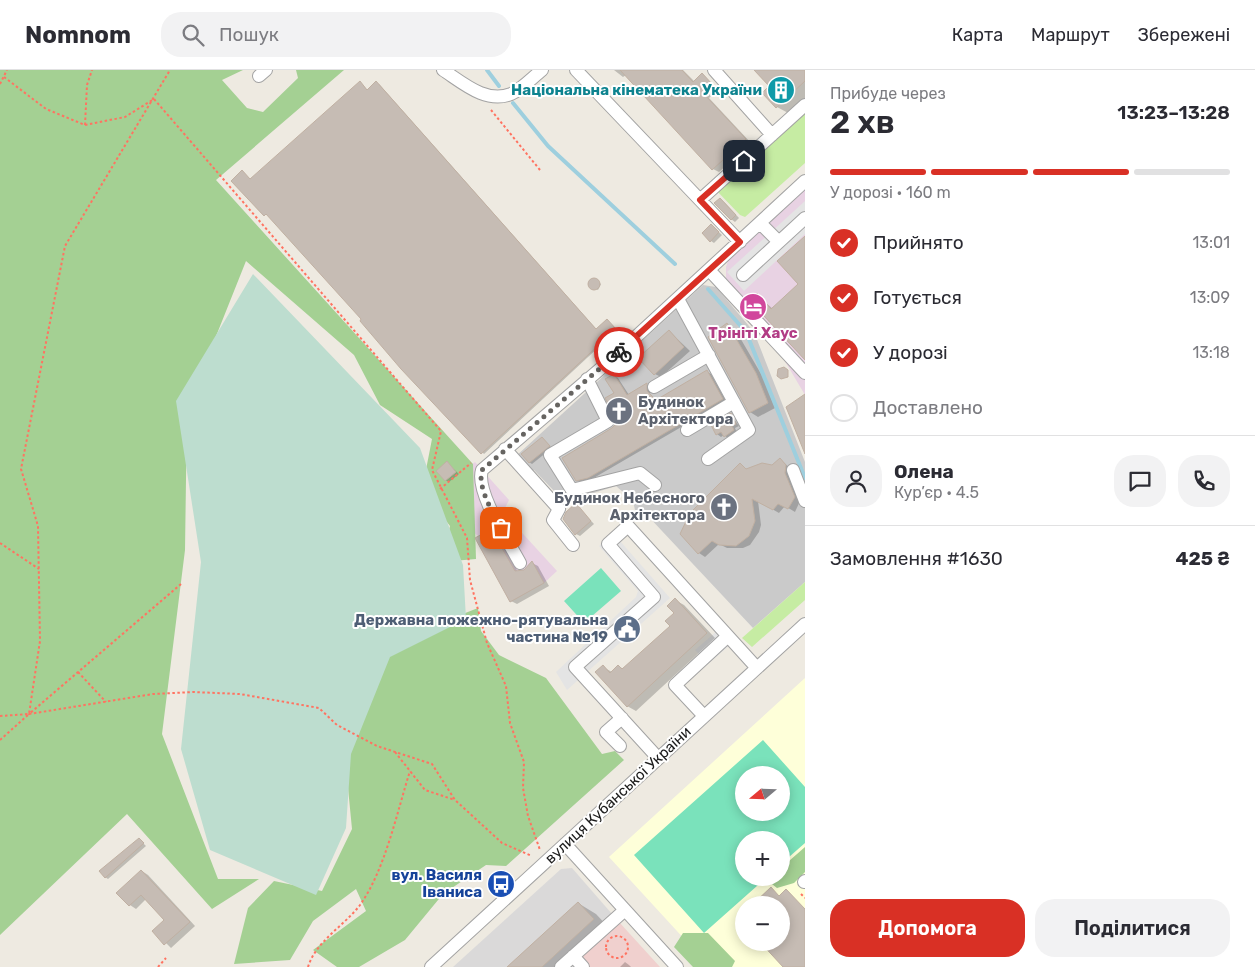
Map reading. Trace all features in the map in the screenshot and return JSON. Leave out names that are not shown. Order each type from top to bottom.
[{"type":"street","points":[[443,70],[477,92],[492,96],[511,94],[542,70]]},
{"type":"street","points":[[576,70],[740,242]]},
{"type":"street","points":[[714,70],[772,135]]},
{"type":"street","points":[[700,200],[805,105]]},
{"type":"street","points":[[520,563],[492,511],[480,477],[482,470],[491,460],[588,379],[710,271],[805,181]]},
{"type":"street","points":[[743,275],[805,218]]},
{"type":"street","points":[[760,223],[779,242]]},
{"type":"street","points":[[710,271],[805,373]]},
{"type":"street","points":[[678,299],[750,430],[708,459]]},
{"type":"street","points":[[654,387],[709,355]]},
{"type":"street","points":[[588,379],[608,421],[550,455],[563,476],[572,490],[640,473],[655,485]]},
{"type":"street","points":[[686,430],[734,402]]},
{"type":"street","points":[[504,449],[559,509],[553,520],[573,545]]},
{"type":"street","points":[[793,470],[805,501]]},
{"type":"street","points":[[658,758],[576,667],[654,597],[608,544],[628,526],[757,668]]},
{"type":"street","name":"вулиця Кубанської України","points":[[431,967],[805,624]]},
{"type":"street","points":[[704,716],[675,685],[728,636]]},
{"type":"street","points":[[620,746],[606,732],[622,718]]},
{"type":"street","points":[[565,844],[677,967]]},
{"type":"street","points":[[561,967],[625,910]]},
{"type":"street","points":[[573,956],[584,967]]},
{"type":"path","points":[[0,84],[7,70]]},
{"type":"path","points":[[85,125],[86,85],[92,70]]},
{"type":"path","points":[[29,714],[40,641],[38,526],[21,469],[66,246],[170,70]]},
{"type":"path","points":[[4,77],[46,109],[85,125],[125,117],[154,99]]},
{"type":"path","points":[[477,92],[540,170]]},
{"type":"path","points":[[154,99],[441,431],[432,470],[440,489],[467,538],[470,580],[487,643],[506,686],[510,722],[524,762],[523,788],[528,816],[540,851]]},
{"type":"path","points":[[440,489],[475,461],[491,460]]},
{"type":"path","points":[[0,543],[39,569]]},
{"type":"path","points":[[0,740],[181,584]]},
{"type":"path","points":[[78,672],[106,702]]},
{"type":"path","points":[[0,716],[29,714],[153,694],[193,692],[240,694],[319,708],[337,725],[376,746],[394,750],[432,764],[455,800],[502,843],[535,857]]},
{"type":"path","points":[[394,750],[425,790],[455,800]]},
{"type":"path","points":[[308,967],[333,931],[359,905],[364,897],[382,860],[410,771]]},
{"type":"path","points":[[618,936],[625,940],[628,948],[624,956],[615,958],[607,953],[606,945],[610,939],[618,936]]},
{"type":"path","points":[[158,967],[166,958]]},
{"type":"shaded area","points":[[805,187],[805,395],[760,319],[726,279],[726,267],[729,258]]},
{"type":"shaded area","points":[[805,201],[805,234],[744,291],[727,272]]},
{"type":"shaded area","points":[[253,274],[420,448],[463,565],[466,619],[390,657],[351,754],[346,828],[316,895],[210,850],[181,749],[201,562],[176,401]]},
{"type":"shaded area","points":[[703,285],[716,287],[754,332],[805,462],[805,582],[753,628],[647,515],[635,510],[633,501],[616,486],[587,495],[555,492],[534,470],[529,473],[515,457]]},
{"type":"shaded area","points":[[475,462],[509,500],[503,512],[557,571],[544,583],[510,602],[475,538],[478,536],[467,527],[443,489]]},
{"type":"shaded area","points":[[613,533],[670,598],[567,690],[556,672],[636,597],[638,591],[599,546]]},
{"type":"shaded area","points":[[717,631],[730,645],[708,664],[695,650]]},
{"type":"shaded area","points":[[805,678],[805,967],[710,967],[609,857]]},
{"type":"shaded area","points":[[572,868],[619,922],[576,967],[453,967],[561,869]]},
{"type":"shaded area","points":[[619,922],[660,967],[577,967],[573,963]]},
{"type":"green space","points":[[0,70],[243,70],[222,80],[247,108],[263,112],[298,78],[296,70],[344,70],[216,180],[473,464],[476,559],[441,562],[450,526],[422,490],[432,439],[380,405],[354,355],[246,261],[187,409],[185,550],[162,734],[218,879],[259,879],[212,909],[127,814],[0,935]]},
{"type":"green space","points":[[805,109],[805,163],[745,217],[740,215],[716,190]]},
{"type":"green space","points":[[601,568],[621,591],[584,623],[564,601]]},
{"type":"green space","points":[[805,582],[805,600],[752,647],[742,638]]},
{"type":"green space","points":[[478,608],[481,631],[499,655],[546,678],[602,754],[615,751],[624,760],[506,866],[486,865],[443,894],[405,940],[359,967],[337,967],[313,950],[366,911],[356,889],[313,921],[290,960],[234,964],[248,908],[274,881],[322,891],[352,829],[345,757],[389,643]]},
{"type":"green space","points":[[763,740],[786,766],[735,766],[735,821],[790,821],[790,770],[805,787],[805,843],[790,856],[790,831],[735,831],[735,886],[757,886],[746,896],[735,896],[735,906],[704,933],[634,855]]},
{"type":"green space","points":[[805,847],[805,872],[794,883],[790,884],[790,860]]},
{"type":"green space","points":[[683,933],[708,933],[735,961],[732,967],[693,967],[674,947]]},
{"type":"building","points":[[620,70],[682,70],[693,82],[702,73],[713,85],[704,94],[746,139],[712,170]]},
{"type":"building","name":"Національна кінематека України","points":[[754,70],[805,70],[805,81],[776,108],[762,93],[769,86]]},
{"type":"building","points":[[360,81],[367,90],[376,81],[596,329],[607,319],[616,329],[481,454],[401,369],[360,321],[361,319],[266,214],[264,216],[231,181],[242,170],[250,179]]},
{"type":"building","points":[[720,198],[736,215],[731,220],[714,203]]},
{"type":"building","points":[[711,224],[719,232],[710,242],[702,233]]},
{"type":"building","points":[[805,236],[805,360],[749,300],[757,293],[771,309],[798,284],[777,261]]},
{"type":"building","points":[[596,278],[599,279],[599,289],[592,290],[589,289],[588,282],[589,279]]},
{"type":"building","points":[[727,323],[756,373],[768,403],[749,413],[708,337]]},
{"type":"building","points":[[669,330],[684,347],[654,375],[638,358]]},
{"type":"building","points":[[784,367],[788,370],[788,377],[781,379],[777,376],[778,369]]},
{"type":"building","points":[[707,370],[723,399],[588,478],[576,481],[562,458],[612,428],[618,422],[605,398],[614,393],[605,379],[614,374],[627,395],[647,383],[647,391],[656,400]]},
{"type":"building","points":[[805,394],[805,454],[786,407]]},
{"type":"building","points":[[731,413],[736,424],[732,426],[734,430],[724,437],[721,432],[716,435],[711,425]]},
{"type":"building","points":[[542,437],[550,446],[529,463],[521,454]]},
{"type":"building","name":"Будинок Небесного Архітектора","points":[[780,458],[786,465],[785,473],[795,497],[788,509],[778,504],[773,510],[752,499],[755,521],[749,536],[736,546],[719,545],[712,541],[698,554],[680,534],[690,513],[740,463],[746,469],[762,463],[772,465]]},
{"type":"building","points":[[447,461],[456,472],[445,481],[436,471]]},
{"type":"building","points":[[576,503],[591,521],[575,535],[563,519],[566,512]]},
{"type":"building","points":[[491,529],[515,571],[524,570],[532,561],[544,583],[510,602],[475,538]]},
{"type":"building","points":[[675,598],[707,633],[627,707],[595,672],[603,665],[610,673],[618,665],[622,669],[670,626],[665,621],[674,613],[667,606]]},
{"type":"building","points":[[139,838],[144,843],[105,878],[99,871]]},
{"type":"building","points":[[141,870],[190,922],[164,945],[152,931],[164,920],[141,895],[129,906],[116,893]]},
{"type":"building","points":[[771,887],[779,896],[762,896]]},
{"type":"building","points":[[786,889],[805,909],[805,967],[783,967],[768,951],[790,951],[790,896],[779,896]]},
{"type":"building","points":[[578,902],[594,919],[542,967],[507,967]]},
{"type":"waterway","points":[[487,70],[499,86]]},
{"type":"waterway","points":[[513,103],[548,146],[675,264]]},
{"type":"waterway","points":[[708,289],[746,332],[805,478]]},
{"type":"way so far","points":[[501,528],[492,511],[480,477],[482,470],[491,460],[619,352]]},
{"type":"place","name":"Національна кінематека України","points":[[781,90]]},
{"type":"place","name":"Трініті Хаус","points":[[753,307]]},
{"type":"place","name":"Будинок Архітектора","points":[[619,411]]},
{"type":"place","name":"Будинок Небесного Архітектора","points":[[724,507]]},
{"type":"place","name":"Державна пожежно-рятувальна частина №19","points":[[627,629]]},
{"type":"place","name":"вул. Василя Іваниса","points":[[501,884]]},
{"type":"route","points":[[619,352],[740,242],[700,200],[744,161]]}]
